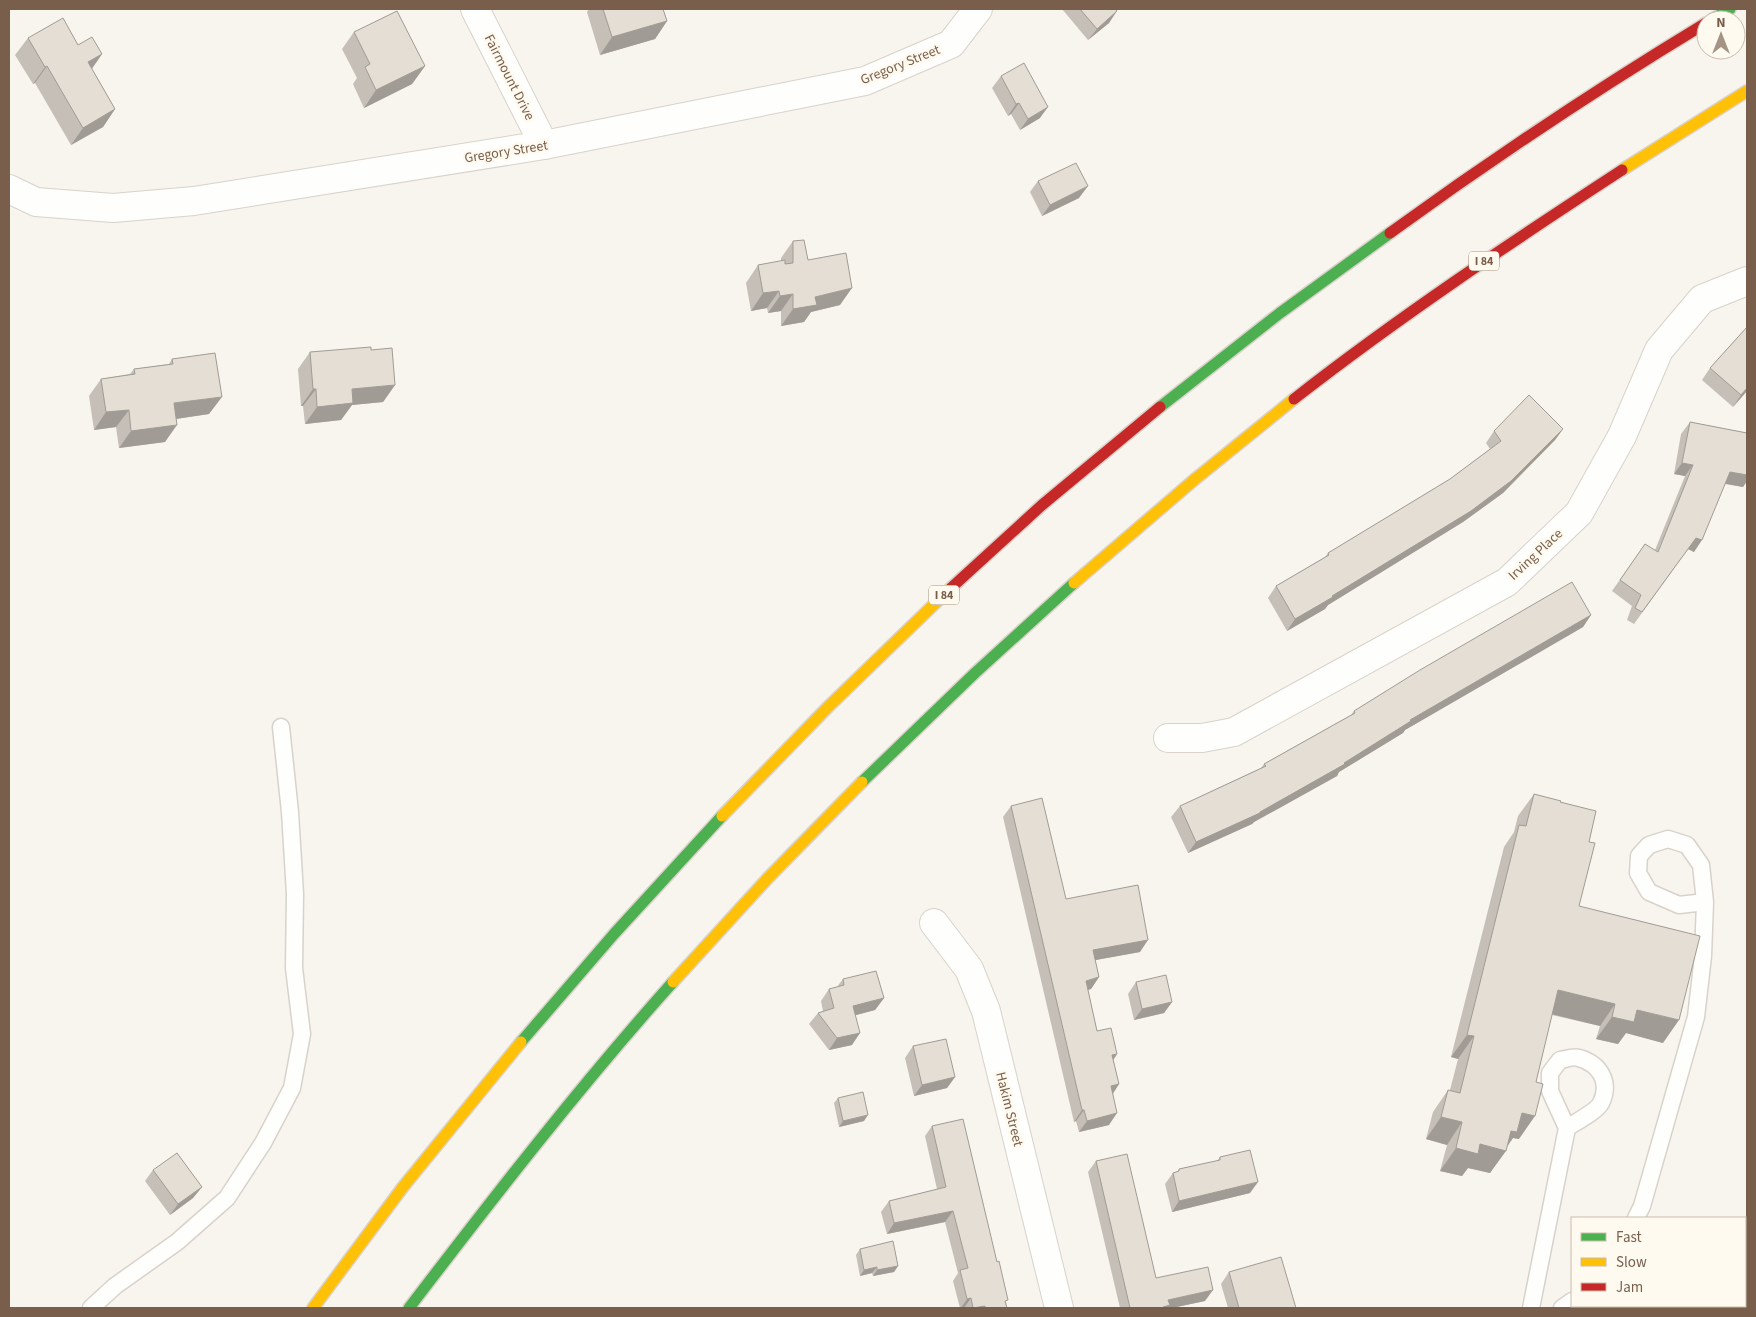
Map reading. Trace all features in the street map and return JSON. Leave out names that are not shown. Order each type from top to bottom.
[{"type":"highway","name":"I 84","points":[[313,1308],[408,1182],[499,1068],[594,956],[687,852],[788,747],[998,544],[1106,452],[1218,362],[1334,273],[1466,178],[1696,29]]},
{"type":"highway","name":"I 84","points":[[409,1308],[579,1090],[755,892],[901,743],[1071,585],[1233,448],[1385,330],[1447,286],[1616,174],[1747,91]]},
{"type":"street","name":"Fairmount Drive","points":[[475,9],[544,145]]},
{"type":"street","name":"Gregory Street","points":[[9,190],[36,202],[122,208],[194,201],[544,145],[865,81],[951,44],[978,9]]},
{"type":"street","name":"Irving Place","points":[[1168,738],[1202,738],[1234,732],[1507,582],[1579,513],[1622,436],[1659,350],[1702,298],[1747,281]]},
{"type":"street","name":"Hakim Street","points":[[934,923],[969,969],[986,1012],[1059,1308]]},
{"type":"lane","points":[[91,1308],[115,1286],[177,1242],[227,1198],[263,1143],[292,1088],[302,1034],[294,968],[295,894],[290,812],[281,727]]},
{"type":"lane","points":[[1636,1217],[1647,1187],[1696,1017],[1703,956],[1705,902],[1700,865],[1687,845],[1668,839],[1649,845],[1639,856],[1638,873],[1649,892],[1679,905],[1705,902]]},
{"type":"lane","points":[[1530,1308],[1567,1128]]},
{"type":"building","points":[[603,9],[663,9],[667,21],[612,37]]},
{"type":"building","points":[[1080,9],[1115,9],[1117,11],[1097,29]]},
{"type":"building","points":[[397,11],[425,66],[376,90],[365,67],[370,64],[354,32]]},
{"type":"building","points":[[63,18],[78,45],[92,37],[102,54],[88,62],[115,109],[83,128],[47,66],[45,67],[28,38]]},
{"type":"building","points":[[1024,63],[1048,107],[1028,119],[1019,103],[1016,104],[1001,76]]},
{"type":"building","points":[[1076,163],[1088,186],[1050,205],[1038,181]]},
{"type":"building","points":[[804,240],[808,260],[846,253],[852,288],[815,297],[817,305],[793,309],[793,294],[780,296],[779,291],[763,293],[758,265],[785,260],[785,264],[793,263],[793,241]]},
{"type":"building","points":[[1747,327],[1747,388],[1741,395],[1710,368]]},
{"type":"building","points":[[371,347],[371,350],[392,348],[395,385],[352,389],[353,403],[317,407],[316,389],[313,389],[310,352]]},
{"type":"building","points":[[215,353],[222,397],[174,403],[177,425],[131,431],[129,410],[106,412],[101,379],[135,374],[134,369],[173,364],[172,359]]},
{"type":"building","points":[[1529,395],[1563,429],[1511,481],[1471,511],[1295,619],[1276,586],[1450,479],[1501,441],[1494,431]]},
{"type":"building","points":[[1690,422],[1747,433],[1747,475],[1730,472],[1702,540],[1696,538],[1642,612],[1635,608],[1641,595],[1620,580],[1645,544],[1658,552],[1693,465],[1682,463]]},
{"type":"building","points":[[1572,582],[1591,615],[1410,720],[1345,764],[1260,813],[1196,842],[1180,806],[1266,766],[1264,764],[1355,713],[1354,711],[1420,670]]},
{"type":"building","points":[[1534,794],[1596,811],[1589,842],[1595,843],[1579,906],[1700,936],[1679,1020],[1637,1010],[1634,1022],[1612,1017],[1615,1004],[1558,990],[1536,1082],[1543,1084],[1535,1116],[1522,1113],[1517,1132],[1511,1131],[1506,1151],[1480,1144],[1478,1154],[1456,1148],[1462,1122],[1441,1117],[1448,1090],[1460,1093],[1474,1036],[1467,1035],[1519,825],[1526,826]]},
{"type":"building","points":[[1042,798],[1066,899],[1138,885],[1148,940],[1093,950],[1099,977],[1086,981],[1097,1031],[1111,1028],[1117,1054],[1112,1055],[1119,1084],[1111,1086],[1117,1113],[1087,1121],[1084,1110],[1082,1110],[1011,806]]},
{"type":"building","points":[[876,971],[884,998],[853,1006],[860,1033],[837,1038],[818,1013],[834,1008],[829,989],[844,985],[843,979]]},
{"type":"building","points":[[1166,975],[1172,1002],[1142,1009],[1136,982]]},
{"type":"building","points":[[946,1039],[955,1077],[922,1085],[913,1046]]},
{"type":"building","points":[[863,1092],[868,1115],[843,1121],[838,1098]]},
{"type":"building","points":[[963,1119],[997,1262],[999,1261],[1008,1300],[1005,1301],[1007,1308],[985,1308],[985,1306],[973,1308],[971,1298],[967,1299],[960,1270],[968,1268],[953,1211],[894,1223],[889,1201],[946,1187],[932,1126]]},
{"type":"building","points":[[1250,1150],[1258,1182],[1179,1201],[1173,1173],[1179,1171],[1179,1169],[1220,1160],[1220,1157]]},
{"type":"building","points":[[177,1153],[202,1187],[178,1204],[153,1170]]},
{"type":"building","points":[[1127,1154],[1156,1278],[1208,1267],[1213,1290],[1168,1300],[1170,1305],[1163,1308],[1130,1308],[1096,1161]]},
{"type":"building","points":[[893,1241],[898,1266],[877,1270],[877,1267],[864,1270],[860,1249]]},
{"type":"building","points":[[1281,1257],[1296,1308],[1239,1308],[1229,1272]]},
{"type":"traffic: fast","points":[[1160,407],[1280,313],[1390,233]]},
{"type":"traffic: fast","points":[[862,782],[975,673],[1074,583]]},
{"type":"traffic: fast","points":[[521,1042],[614,934],[722,816]]},
{"type":"traffic: fast","points":[[409,1308],[505,1183],[638,1021],[673,982]]},
{"type":"traffic: slow","points":[[1622,170],[1747,91]]},
{"type":"traffic: slow","points":[[1074,583],[1194,480],[1294,399]]},
{"type":"traffic: slow","points":[[722,816],[828,707],[951,588]]},
{"type":"traffic: slow","points":[[673,982],[768,878],[862,782]]},
{"type":"traffic: slow","points":[[313,1308],[403,1187],[521,1042]]},
{"type":"traffic: jam","points":[[1390,233],[1545,125],[1696,29]]},
{"type":"traffic: jam","points":[[1294,399],[1455,281],[1622,170]]},
{"type":"traffic: jam","points":[[951,588],[1042,505],[1160,407]]}]
